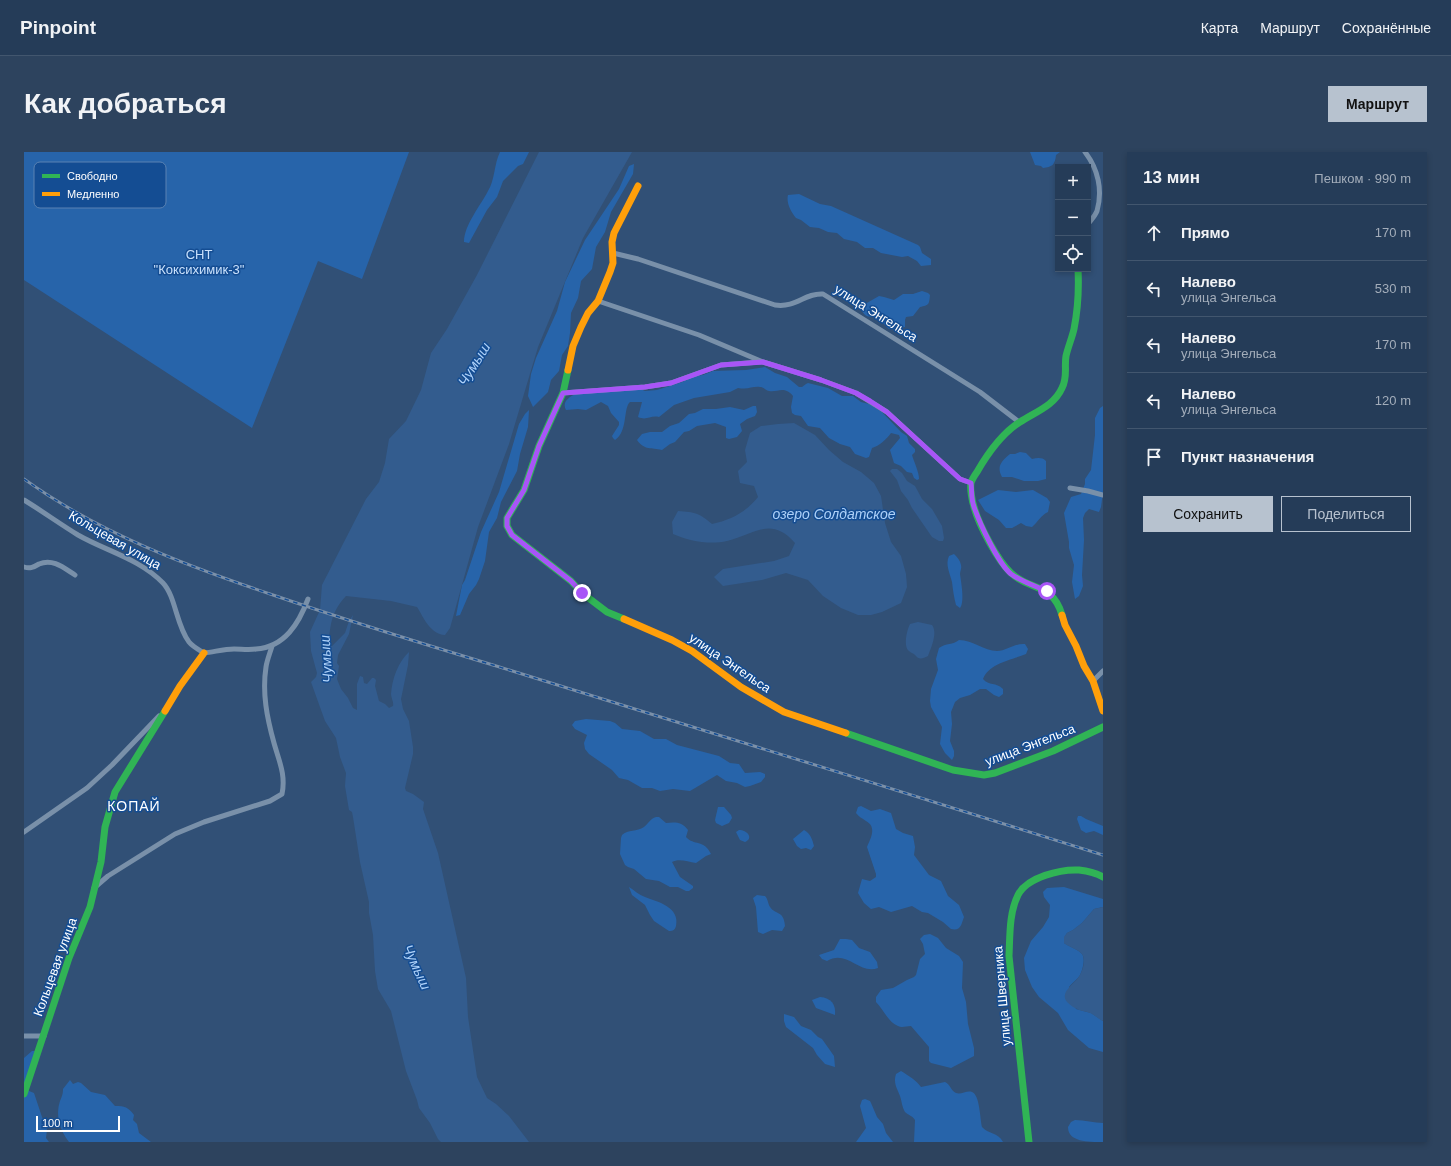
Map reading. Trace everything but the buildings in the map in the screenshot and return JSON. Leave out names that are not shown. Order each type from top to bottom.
[{"type":"street","points":[[1085,152],[1099,173],[1101,186],[1100,204],[1091,220]]},
{"type":"street","name":"улица Энгельса","points":[[638,186],[614,233],[612,242],[612,268],[598,301],[588,312],[573,346],[563,393],[539,446],[524,490],[507,518],[507,526],[512,535],[571,581],[582,593],[607,612],[686,647],[741,687],[784,712],[953,770],[977,776],[995,773],[1024,763],[1077,741],[1103,727]]},
{"type":"street","name":"улица Энгельса","points":[[613,253],[775,305],[788,305],[799,302],[812,295],[823,294],[980,392],[1019,422]]},
{"type":"street","points":[[1078,272],[1079,294],[1074,329],[1066,357],[1066,378],[1062,389],[1055,399],[1046,407],[1019,422],[1004,435],[990,450],[971,483],[974,507],[986,534],[1001,561],[1011,573],[1022,581],[1047,591],[1053,596],[1060,607],[1065,625],[1093,682],[1103,712]]},
{"type":"street","points":[[598,301],[699,335],[763,362],[821,380],[856,393],[893,417],[960,479],[971,483]]},
{"type":"street","points":[[563,393],[652,386],[671,383],[721,365],[763,362]]},
{"type":"street","points":[[1070,488],[1103,495]]},
{"type":"street","name":"Кольцевая улица","points":[[24,500],[79,535],[128,558],[152,573],[165,585],[181,629],[190,643],[204,653],[180,686],[115,792],[105,827],[101,862],[90,907],[69,958],[44,1036],[24,1036]]},
{"type":"street","points":[[24,567],[34,567],[44,562],[53,562],[75,575]]},
{"type":"street","points":[[204,653],[233,649],[256,650],[272,646],[282,640],[295,626],[308,599]]},
{"type":"street","points":[[94,888],[108,876],[175,834],[204,822],[270,801],[282,794],[284,777],[281,763],[274,745],[265,703],[266,667],[272,646]]},
{"type":"street","points":[[1093,682],[1103,672]]},
{"type":"street","name":"Кольцевая улица","points":[[24,832],[92,783],[112,765],[166,710]]},
{"type":"street","name":"улица Шверника","points":[[1029,1142],[1009,956],[1010,932],[1018,894],[1024,886],[1052,874],[1080,870],[1103,877]]},
{"type":"street","points":[[24,1094],[44,1036]]},
{"type":"green space","name":"СНТ \"Коксихимик-3\"","points":[[24,152],[409,152],[362,279],[318,261],[252,428],[24,280]]},
{"type":"green space","points":[[500,152],[529,152],[523,164],[518,166],[503,181],[497,197],[487,210],[469,243],[464,242],[467,229],[473,215],[490,187]]},
{"type":"green space","points":[[1030,152],[1060,152],[1056,155],[1055,161],[1052,165],[1043,168],[1035,165]]},
{"type":"green space","points":[[634,164],[633,174],[611,212],[605,232],[596,247],[592,269],[581,281],[578,298],[571,313],[568,346],[562,355],[559,371],[551,380],[548,392],[533,407],[528,396],[531,374],[536,358],[557,311],[565,282],[585,240],[619,189],[629,166]]},
{"type":"green space","points":[[799,194],[820,204],[831,206],[918,245],[922,253],[931,259],[931,265],[921,266],[917,261],[908,256],[902,257],[881,253],[873,248],[865,248],[857,242],[844,239],[837,233],[810,227],[796,218],[788,204],[788,195]]},
{"type":"green space","points":[[922,291],[930,295],[929,303],[920,307],[913,316],[906,317],[905,327],[889,329],[876,316],[866,316],[860,307],[879,296],[894,300],[903,294],[913,294]]},
{"type":"green space","points":[[765,367],[775,373],[787,377],[799,387],[802,387],[808,383],[828,388],[842,396],[853,396],[861,402],[869,404],[882,412],[901,432],[907,436],[909,443],[915,449],[915,452],[912,455],[919,479],[917,480],[914,478],[912,473],[907,472],[901,466],[894,463],[890,450],[900,438],[899,435],[891,433],[883,442],[872,448],[869,457],[866,458],[855,454],[850,447],[829,438],[820,428],[808,426],[801,416],[792,413],[791,407],[793,396],[784,390],[769,391],[761,387],[745,389],[738,388],[730,392],[694,398],[674,405],[659,417],[638,417],[642,402],[630,402],[622,432],[615,440],[612,436],[619,425],[619,422],[611,413],[608,406],[601,402],[586,410],[566,410],[565,407],[566,400],[575,394],[638,388],[645,391],[657,390],[682,382],[694,376],[703,375],[713,371],[746,370]]},
{"type":"green space","points":[[756,406],[757,412],[755,416],[740,424],[742,431],[737,437],[729,439],[726,438],[726,427],[715,423],[697,426],[684,432],[675,442],[662,450],[643,446],[637,440],[642,434],[662,432],[670,426],[679,423],[689,414],[703,409],[730,407],[744,410]]},
{"type":"green space","points":[[1103,406],[1103,492],[1101,507],[1099,512],[1089,509],[1083,518],[1083,586],[1079,596],[1075,599],[1072,582],[1074,565],[1069,548],[1064,513],[1071,497],[1081,494],[1085,484],[1085,479],[1091,470],[1095,435],[1095,418],[1100,408]]},
{"type":"green space","points":[[529,410],[528,427],[520,454],[517,471],[501,502],[497,518],[489,532],[485,561],[479,579],[469,594],[460,615],[456,616],[462,585],[481,532],[499,492],[519,424]]},
{"type":"green space","points":[[1020,452],[1026,453],[1032,459],[1041,458],[1046,461],[1046,479],[1038,481],[1024,481],[1012,477],[1002,477],[1000,467],[1002,461],[1010,454]]},
{"type":"green space","points":[[998,490],[1016,492],[1033,490],[1047,498],[1050,502],[1048,512],[1043,515],[1032,527],[1021,523],[1012,528],[1006,528],[999,520],[985,511],[978,500]]},
{"type":"green space","points":[[954,554],[959,560],[961,566],[960,574],[962,601],[960,608],[956,605],[948,566],[949,556]]},
{"type":"green space","points":[[959,640],[964,640],[992,651],[1001,651],[1021,644],[1025,644],[1028,649],[1026,654],[1008,660],[990,669],[986,674],[983,679],[985,681],[998,685],[1003,689],[1003,694],[999,697],[986,689],[980,689],[970,695],[960,698],[955,702],[951,712],[952,724],[950,741],[954,751],[952,760],[945,753],[940,744],[942,727],[931,707],[930,701],[931,689],[938,670],[936,659],[939,648]]},
{"type":"green space","points":[[586,719],[610,721],[622,729],[640,731],[654,739],[666,739],[677,745],[719,756],[730,763],[739,764],[745,773],[760,772],[765,774],[765,777],[761,782],[745,787],[737,783],[726,781],[717,775],[690,791],[673,789],[660,791],[652,788],[642,788],[628,780],[619,778],[612,770],[589,754],[585,749],[584,743],[587,735],[575,729],[572,725],[575,721]]},
{"type":"green space","points":[[861,806],[871,811],[880,809],[891,813],[896,829],[913,836],[915,847],[914,855],[929,875],[941,881],[948,896],[959,905],[964,917],[959,928],[951,929],[928,913],[922,912],[912,906],[891,912],[879,907],[871,909],[864,903],[858,893],[862,879],[870,881],[876,877],[876,874],[867,847],[872,829],[869,823],[856,813],[858,807]]},
{"type":"green space","points":[[718,807],[724,807],[732,818],[729,823],[722,826],[716,823],[715,820]]},
{"type":"green space","points":[[1078,816],[1103,826],[1103,835],[1094,831],[1086,833],[1081,830],[1077,819]]},
{"type":"green space","points":[[656,817],[659,817],[666,823],[683,825],[688,830],[686,837],[689,840],[705,846],[711,854],[696,863],[681,860],[672,862],[680,877],[693,886],[693,888],[689,891],[678,887],[670,887],[659,881],[646,879],[634,869],[625,865],[620,854],[622,835],[627,832],[641,829]]},
{"type":"green space","points":[[739,830],[745,831],[748,834],[748,840],[745,842],[740,840],[736,832]]},
{"type":"green space","points":[[804,830],[810,835],[813,841],[814,846],[811,850],[806,848],[801,849],[797,846],[793,839]]},
{"type":"green space","points":[[629,887],[641,895],[667,906],[675,914],[676,926],[674,929],[669,931],[654,921],[645,905],[632,895]]},
{"type":"green space","points":[[1064,887],[1103,899],[1103,907],[1094,909],[1082,923],[1067,933],[1064,938],[1064,943],[1083,955],[1084,963],[1080,975],[1069,987],[1076,1009],[1091,1013],[1103,1021],[1103,1052],[1089,1048],[1068,1030],[1058,1013],[1039,997],[1032,987],[1025,970],[1024,958],[1031,941],[1049,917],[1050,905],[1044,897],[1043,892],[1047,888]]},
{"type":"green space","points":[[757,895],[765,896],[769,906],[783,917],[785,926],[782,931],[772,930],[763,934],[758,932],[756,907],[753,898]]},
{"type":"green space","points":[[930,934],[938,938],[946,948],[959,956],[963,962],[962,988],[966,1002],[968,1024],[974,1048],[974,1056],[951,1068],[931,1063],[929,1061],[929,1047],[911,1026],[901,1027],[894,1024],[876,1002],[876,997],[881,990],[893,988],[916,975],[920,959],[925,954],[923,944],[920,939],[924,935]]},
{"type":"green space","points":[[840,939],[852,940],[859,948],[870,952],[877,962],[878,968],[865,968],[841,958],[834,958],[827,961],[822,959],[819,955],[834,950]]},
{"type":"green space","points":[[820,997],[832,1002],[835,1008],[835,1015],[816,1008],[812,1000]]},
{"type":"green space","points":[[784,1014],[794,1017],[801,1026],[811,1030],[822,1039],[834,1056],[835,1067],[825,1064],[813,1048],[786,1027]]},
{"type":"green space","points":[[32,1051],[35,1051],[27,1090],[34,1093],[47,1129],[46,1138],[49,1142],[24,1142],[24,1058]]},
{"type":"green space","points":[[901,1071],[915,1080],[921,1087],[945,1082],[956,1093],[972,1092],[975,1094],[978,1102],[982,1127],[998,1136],[1003,1142],[914,1142],[915,1120],[905,1112],[895,1083],[896,1074]]},
{"type":"green space","points":[[70,1080],[73,1084],[78,1082],[81,1083],[91,1092],[105,1095],[115,1106],[124,1107],[130,1110],[134,1115],[133,1120],[137,1124],[139,1133],[151,1142],[69,1142],[59,1123],[58,1112],[63,1089]]},
{"type":"green space","points":[[865,1099],[870,1101],[877,1117],[883,1124],[886,1133],[893,1142],[856,1142],[866,1128],[860,1106],[862,1100]]},
{"type":"green space","points":[[1075,1120],[1103,1123],[1103,1142],[1080,1140],[1071,1136],[1068,1127],[1071,1122]]},
{"type":"water","name":"Чумыш","points":[[539,152],[632,152],[583,238],[538,347],[509,444],[478,527],[450,628],[445,635],[435,632],[428,625],[417,607],[391,601],[346,596],[335,612],[329,636],[329,643],[330,646],[332,646],[345,633],[349,621],[353,615],[349,634],[338,655],[337,663],[339,666],[337,679],[341,689],[353,708],[357,710],[357,684],[360,676],[363,677],[364,683],[367,684],[372,678],[374,678],[376,680],[375,686],[379,701],[389,708],[393,706],[391,694],[394,677],[405,656],[409,652],[401,699],[403,709],[409,721],[413,754],[405,788],[406,791],[424,802],[423,809],[438,853],[466,978],[468,1017],[477,1077],[487,1098],[509,1116],[529,1142],[441,1142],[419,1108],[406,1071],[391,1011],[378,989],[369,902],[360,862],[352,812],[349,810],[345,786],[346,773],[340,757],[336,738],[325,721],[311,682],[316,677],[317,673],[311,651],[310,632],[320,610],[322,585],[366,499],[379,482],[385,463],[389,439],[406,421],[421,390],[431,353],[447,329],[477,275]]},
{"type":"water","name":"озеро Солдатское","points":[[794,423],[815,435],[843,462],[861,472],[874,483],[881,496],[885,523],[891,542],[901,556],[906,574],[907,587],[901,603],[882,612],[871,615],[858,615],[841,608],[823,596],[808,580],[786,573],[762,580],[723,586],[714,577],[723,569],[774,561],[789,556],[795,543],[778,530],[770,529],[762,529],[727,541],[713,543],[686,539],[673,534],[672,522],[678,511],[689,512],[704,517],[712,524],[732,518],[748,507],[758,497],[754,486],[740,483],[738,471],[747,462],[745,450],[750,433],[761,426]]},
{"type":"water","points":[[892,469],[897,469],[902,473],[907,481],[915,486],[922,499],[932,509],[942,526],[943,541],[939,541],[932,537],[901,491],[897,480],[890,471]]},
{"type":"water","points":[[918,622],[932,625],[934,628],[933,640],[928,656],[924,658],[918,658],[907,649],[906,646],[910,624]]},
{"type":"water","points":[[1103,907],[1103,1021],[1090,1013],[1075,1008],[1065,999],[1067,991],[1081,973],[1084,962],[1083,956],[1080,952],[1064,943],[1064,937],[1067,933],[1082,923],[1094,909]]},
{"type":"railway","points":[[24,479],[82,516],[113,532],[176,560],[241,584],[383,631],[1103,855]]},
{"type":"traffic: fast","points":[[1062,615],[1053,597],[1047,592],[1018,579],[1000,560],[989,542],[976,514],[971,492],[971,483],[986,458],[1001,438],[1020,422],[1044,408],[1059,394],[1064,384],[1066,356],[1073,332],[1076,314],[1078,272]]},
{"type":"traffic: fast","points":[[568,370],[563,393],[539,446],[524,490],[507,518],[507,526],[512,535],[571,581],[582,593],[607,612],[624,619]]},
{"type":"traffic: fast","points":[[24,1094],[69,958],[90,907],[101,862],[105,827],[115,792],[165,711]]},
{"type":"traffic: fast","points":[[846,733],[953,770],[984,775],[995,773],[1053,751],[1103,727]]},
{"type":"traffic: fast","points":[[1029,1142],[1009,956],[1010,925],[1013,909],[1022,889],[1029,883],[1045,875],[1063,871],[1079,870],[1091,872],[1103,877]]},
{"type":"traffic: slow","points":[[568,370],[573,346],[581,327],[588,313],[598,301],[610,272],[613,263],[612,242],[614,233],[638,186]]},
{"type":"traffic: slow","points":[[1062,615],[1065,625],[1084,666],[1093,681],[1103,711]]},
{"type":"traffic: slow","points":[[624,619],[672,640],[692,651],[741,687],[784,712],[846,733]]},
{"type":"traffic: slow","points":[[165,711],[180,686],[204,653]]},
{"type":"district","name":"КОПАЙ","points":[[134,806]]},
{"type":"route","points":[[582,593],[571,581],[512,535],[507,526],[507,518],[524,490],[539,446],[563,393],[645,387],[671,383],[721,365],[748,362],[763,362],[821,380],[856,393],[887,412],[960,479],[971,483],[974,507],[986,534],[1001,561],[1011,573],[1022,581],[1047,591]]}]
